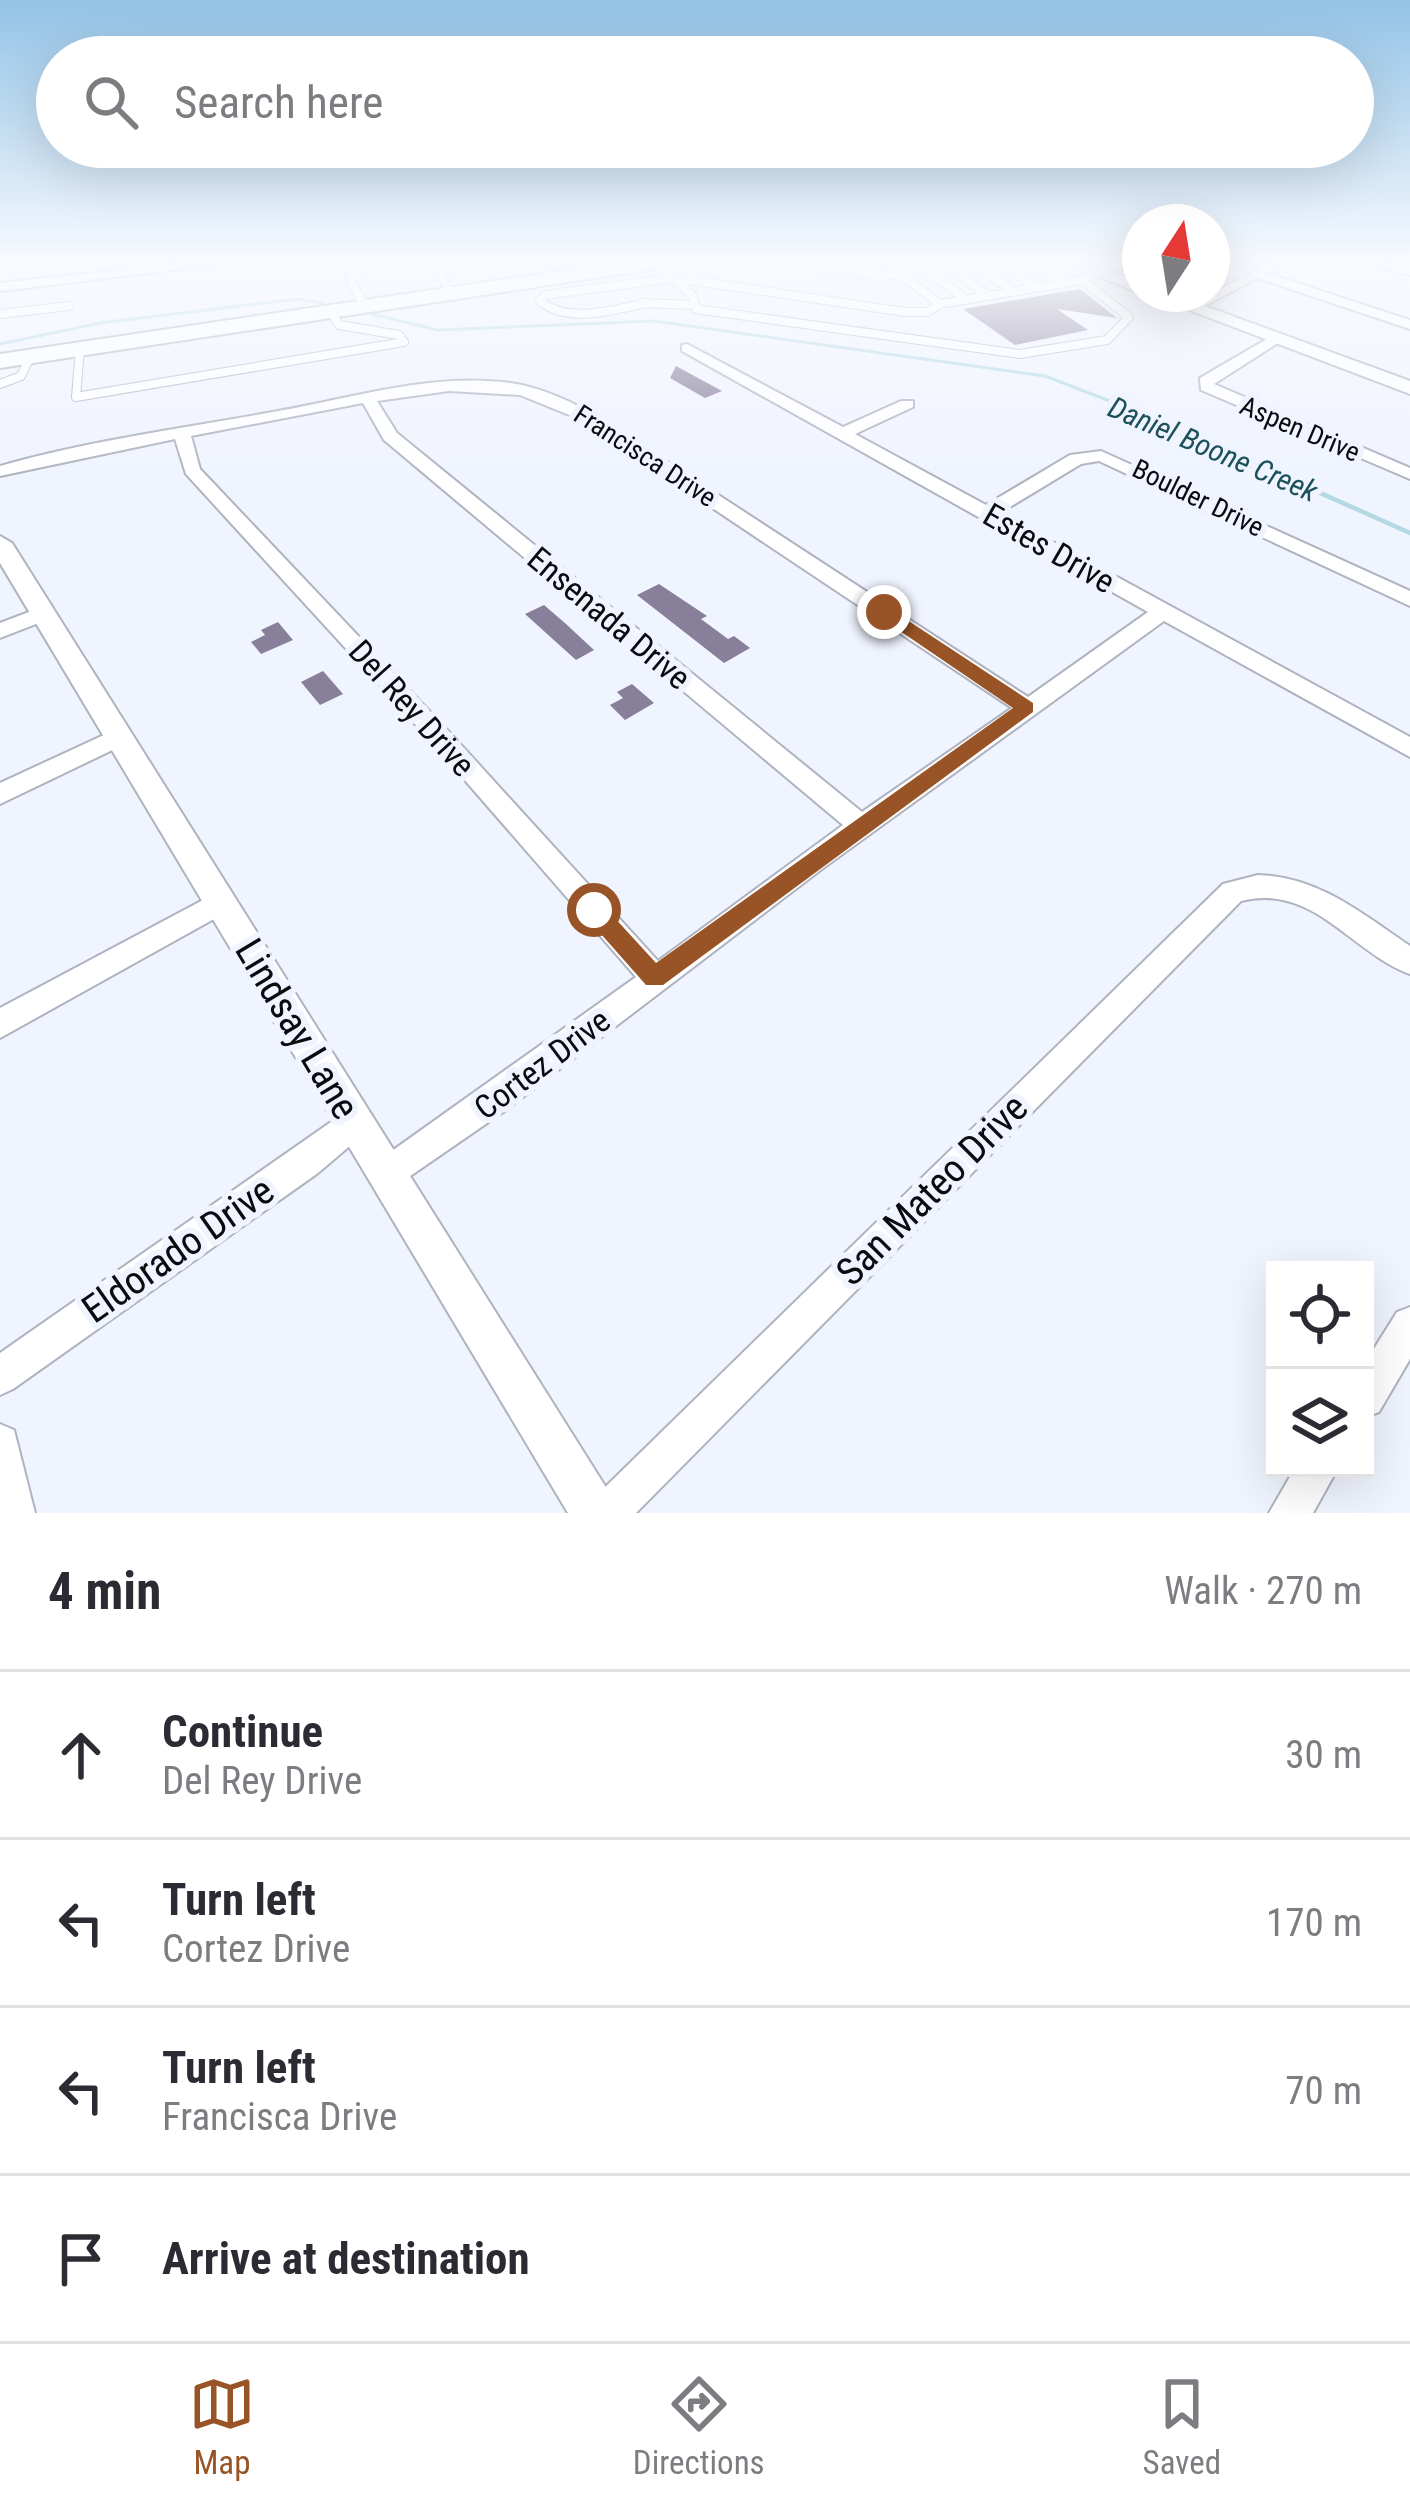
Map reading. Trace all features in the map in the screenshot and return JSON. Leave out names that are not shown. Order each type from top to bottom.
[{"type":"main road","points":[[0,361],[182,334]]},
{"type":"street","points":[[1262,334],[1410,388]]},
{"type":"street","name":"Aspen Drive","points":[[1277,339],[1206,381],[1207,387],[1410,474]]},
{"type":"street","name":"Estes Drive","points":[[687,348],[1410,748]]},
{"type":"street","name":"Francisca Drive","points":[[0,471],[369,400],[454,386],[500,386],[558,400],[1026,707]]},
{"type":"street","name":"Ensenada Drive","points":[[369,400],[390,436],[861,826]]},
{"type":"street","points":[[843,433],[907,404]]},
{"type":"street","name":"Del Rey Drive","points":[[182,434],[192,470],[444,741],[654,977]]},
{"type":"street","name":"Boulder Drive","points":[[988,512],[1076,459],[1101,456],[1410,599]]},
{"type":"street","name":"Lindsay Lane","points":[[0,543],[597,1513]]},
{"type":"street","name":"Cortez Drive","points":[[387,1175],[534,1073],[654,977],[1162,612]]},
{"type":"street","points":[[0,631],[43,614]]},
{"type":"street","points":[[0,794],[119,737]]},
{"type":"street","name":"San Mateo Drive","points":[[607,1513],[1233,892],[1266,882],[1312,896],[1410,961]]},
{"type":"street","points":[[0,1024],[220,902]]},
{"type":"street","name":"Eldorado Drive","points":[[0,1376],[306,1161],[354,1122]]},
{"type":"street","points":[[1374,1383],[1410,1325]]},
{"type":"street","points":[[0,1444],[15,1513]]},
{"type":"street","points":[[1289,1513],[1312,1477]]},
{"type":"lane","points":[[80,349],[76,397],[404,342],[394,334]]},
{"type":"lane","points":[[870,334],[1020,354],[1107,340],[1113,334]]},
{"type":"lane","points":[[0,384],[20,378],[29,368],[30,357]]},
{"type":"building","points":[[999,334],[1070,334],[1015,345]]},
{"type":"building","points":[[676,366],[722,391],[705,398],[670,378]]},
{"type":"building","points":[[659,584],[707,616],[701,619],[728,639],[734,636],[750,648],[724,663],[637,595]]},
{"type":"building","points":[[544,605],[594,650],[576,660],[525,614]]},
{"type":"building","points":[[278,622],[293,640],[261,654],[251,642],[265,635],[261,630]]},
{"type":"building","points":[[323,671],[343,694],[320,705],[301,682]]},
{"type":"building","points":[[632,684],[654,703],[625,720],[610,705],[623,698],[617,692]]},
{"type":"waterway","name":"Daniel Boone Creek","points":[[0,344],[49,334]]},
{"type":"waterway","name":"Daniel Boone Creek","points":[[744,334],[1045,376],[1144,414]]},
{"type":"waterway","name":"Daniel Boone Creek","points":[[1139,412],[1144,414]]},
{"type":"waterway","name":"Daniel Boone Creek","points":[[1144,414],[1410,533]]},
{"type":"route","points":[[594,910],[654,977],[1026,707],[884,612]]}]
